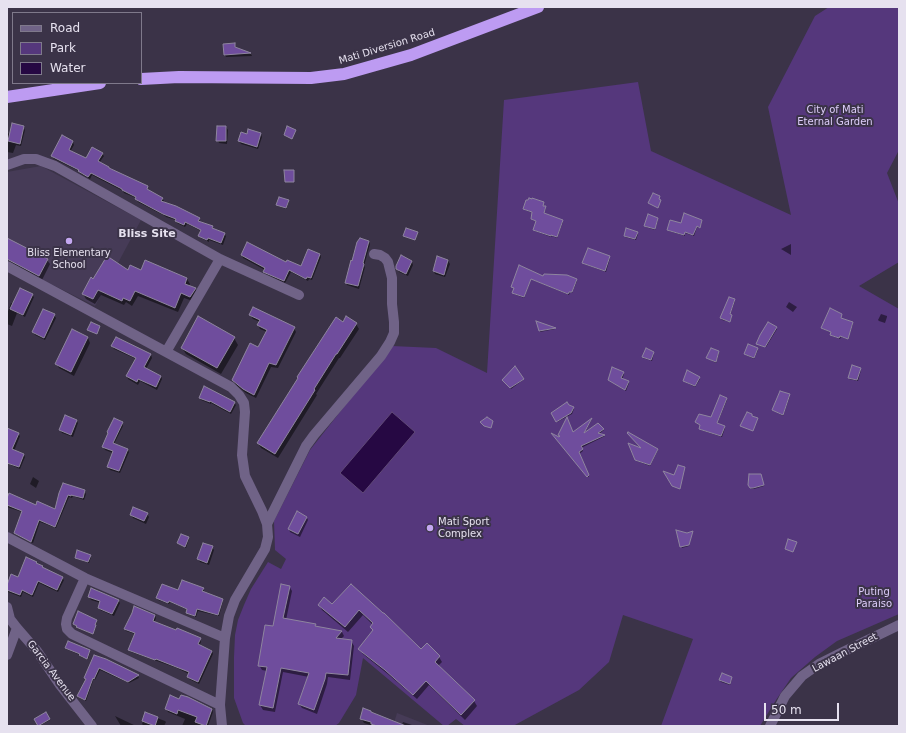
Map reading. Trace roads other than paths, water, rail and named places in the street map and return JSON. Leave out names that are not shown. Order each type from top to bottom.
[{"type":"highway","name":"Mati Diversion Road","points":[[142,79],[179,77],[311,78],[344,74],[411,55],[538,7]]},
{"type":"highway","points":[[7,97],[93,84]]},
{"type":"street","points":[[7,165],[24,159],[36,159],[55,166],[220,259],[299,295]]},
{"type":"street","points":[[267,524],[296,465],[310,441],[381,356],[394,333],[392,278],[388,262],[386,258],[374,254]]},
{"type":"street","points":[[166,352],[220,259]]},
{"type":"street","points":[[7,266],[231,387],[239,394],[244,403],[245,412],[242,455],[245,476],[267,524],[268,537],[265,548],[236,600],[229,616],[225,638],[220,705],[222,726]]},
{"type":"street","points":[[7,537],[85,578],[225,638]]},
{"type":"street","points":[[85,578],[67,618],[67,629],[72,634],[220,705]]},
{"type":"street","points":[[7,606],[8,619]]},
{"type":"street","name":"Garcia Avenue","points":[[8,619],[18,628],[37,651],[60,685],[91,726]]},
{"type":"street","name":"Lawaan Street","points":[[770,726],[785,696],[802,676],[819,664],[899,625]]},
{"type":"street","points":[[7,655],[18,628]]},
{"type":"water","points":[[392,412],[415,432],[363,493],[340,473]]},
{"type":"place","name":"Bliss Elementary School","points":[[69,241]]},
{"type":"place","name":"Mati Sport Complex","points":[[430,528]]},
{"type":"district","name":"Bliss Site","points":[[147,234]]},
{"type":"park label","name":"City of Mati Eternal Garden","points":[[835,116]]},
{"type":"park label","name":"Puting Paraiso","points":[[874,598]]}]
